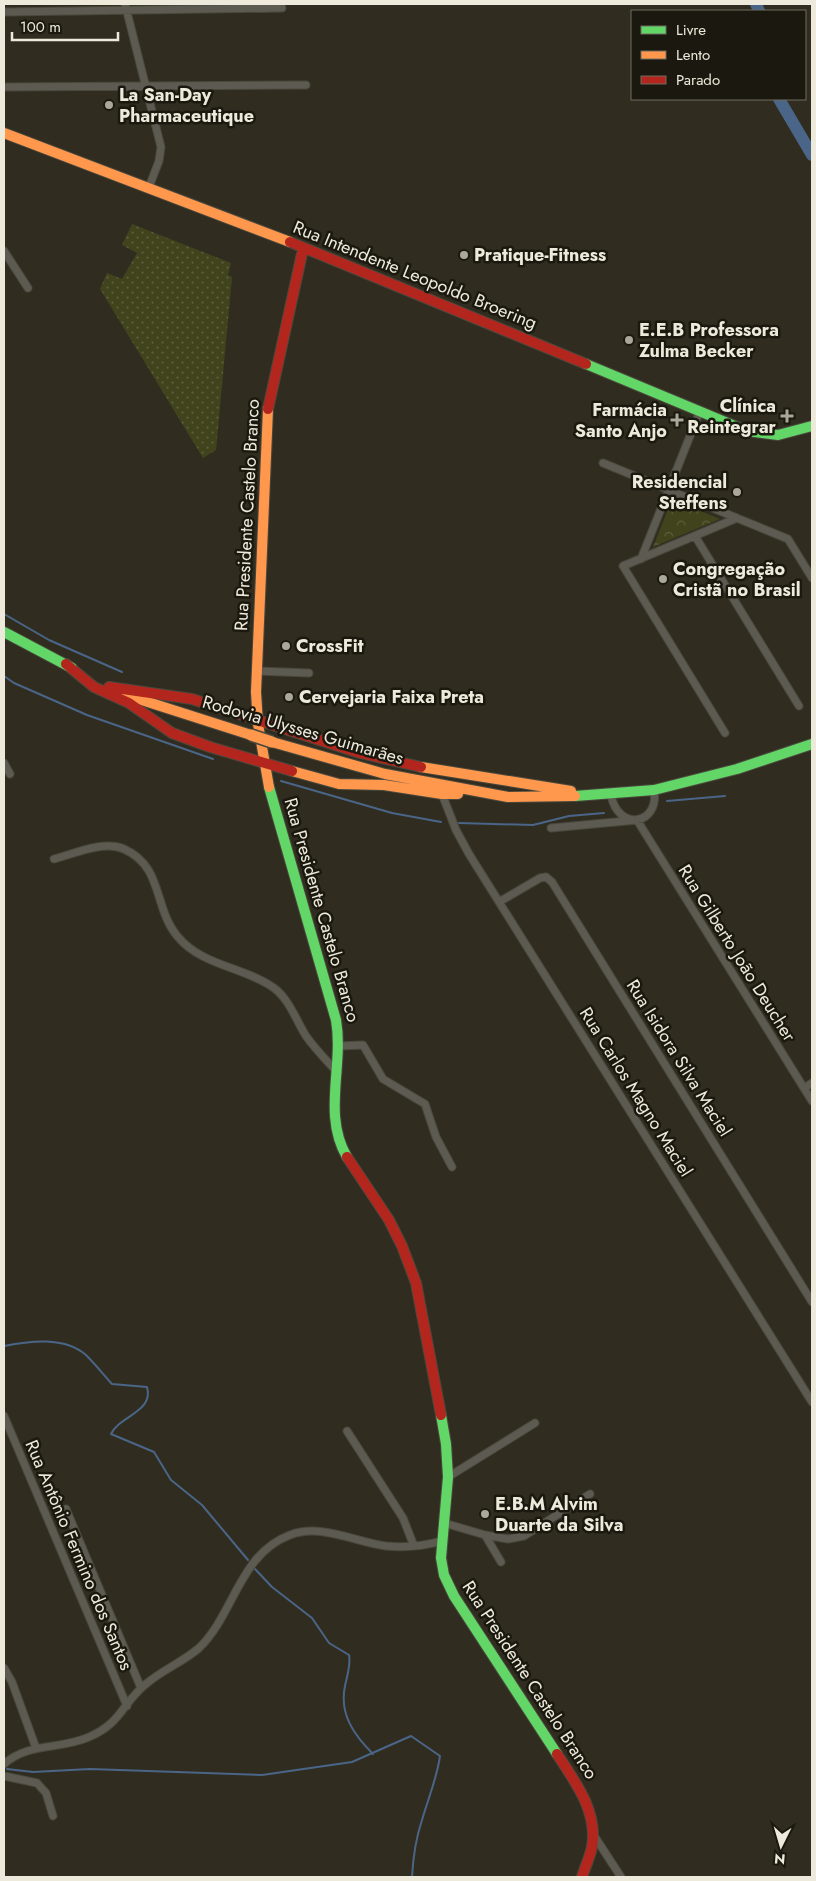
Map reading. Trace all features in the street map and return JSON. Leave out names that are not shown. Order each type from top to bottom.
[{"type":"main road","name":"Rua Intendente Leopoldo Broering","points":[[4,133],[304,248],[747,431],[767,435],[787,434],[812,426]]},
{"type":"main road","name":"Rua Presidente Castelo Branco","points":[[304,248],[267,415],[257,671],[258,720],[264,762],[288,857],[334,1012],[339,1046],[335,1118],[338,1140],[398,1234],[416,1283],[446,1444],[448,1477],[441,1563],[450,1588],[585,1800],[591,1815],[593,1833],[590,1857],[582,1877]]},
{"type":"main road","name":"Rodovia Ulysses Guimarães","points":[[4,632],[109,687],[165,709],[385,774],[508,797],[606,796],[654,790],[737,769],[812,744]]},
{"type":"main road","points":[[66,664],[94,687],[129,703],[172,733],[210,747],[339,784],[384,785],[442,794],[508,797]]},
{"type":"main road","points":[[109,687],[181,696],[360,753],[424,768],[606,796]]},
{"type":"street","points":[[4,12],[125,7],[282,8]]},
{"type":"street","points":[[125,7],[161,147],[159,161],[149,188]]},
{"type":"street","points":[[4,87],[306,84]]},
{"type":"street","points":[[4,251],[28,288]]},
{"type":"street","points":[[641,559],[700,411]]},
{"type":"street","points":[[603,463],[788,539],[812,578]]},
{"type":"street","points":[[725,733],[623,566],[737,518]]},
{"type":"street","points":[[695,536],[799,706]]},
{"type":"street","points":[[257,671],[309,673]]},
{"type":"street","points":[[4,763],[10,774]]},
{"type":"street","points":[[551,828],[637,820],[649,814],[654,805],[654,790]]},
{"type":"street","name":"Rua Carlos Magno Maciel","points":[[442,794],[456,830],[499,902],[812,1402]]},
{"type":"street","points":[[606,796],[622,817],[637,820]]},
{"type":"street","name":"Rua Gilberto João Deucher","points":[[637,820],[812,1101]]},
{"type":"street","points":[[54,860],[109,846],[125,850],[145,863],[150,871],[164,911],[177,936],[200,954],[276,989],[287,1002],[310,1043],[338,1073]]},
{"type":"street","name":"Rua Isidora Silva Maciel","points":[[499,902],[542,877],[548,877],[552,882],[812,1302]]},
{"type":"street","points":[[339,1046],[363,1045],[383,1079],[425,1104],[436,1137],[452,1167]]},
{"type":"street","points":[[804,1088],[812,1083]]},
{"type":"street","name":"Rua Antônio Fermino dos Santos","points":[[4,1416],[128,1706]]},
{"type":"street","points":[[448,1477],[535,1423]]},
{"type":"street","points":[[347,1431],[403,1518],[414,1546]]},
{"type":"street","points":[[444,1523],[508,1540],[524,1536],[590,1494]]},
{"type":"street","points":[[66,1509],[141,1688]]},
{"type":"street","points":[[4,1763],[14,1755],[36,1748],[87,1738],[104,1730],[128,1706],[141,1688],[200,1646],[210,1634],[240,1581],[254,1563],[268,1548],[289,1535],[322,1532],[386,1546],[414,1546],[442,1541]]},
{"type":"street","points":[[485,1535],[501,1562]]},
{"type":"street","points":[[4,1668],[12,1682],[36,1748]]},
{"type":"street","points":[[4,1776],[38,1783],[46,1793],[53,1816]]},
{"type":"street","points":[[593,1833],[621,1877]]},
{"type":"green space","points":[[132,224],[231,263],[228,275],[232,277],[216,450],[203,458],[100,289],[107,273],[122,279],[137,253],[122,245]]},
{"type":"green space","points":[[672,499],[720,519],[653,547]]},
{"type":"waterway","points":[[756,4],[759,10]]},
{"type":"waterway","points":[[780,100],[812,155]]},
{"type":"waterway","points":[[4,614],[49,640],[122,672]]},
{"type":"waterway","points":[[4,676],[14,683],[87,715],[213,759]]},
{"type":"waterway","points":[[281,781],[392,813],[441,822]]},
{"type":"waterway","points":[[667,801],[725,796]]},
{"type":"waterway","points":[[459,823],[533,825],[569,816],[604,813]]},
{"type":"waterway","points":[[4,1346],[46,1341],[57,1342],[77,1349],[86,1355],[112,1384],[147,1387],[148,1395],[141,1408],[115,1428],[111,1434],[154,1452],[171,1480],[202,1505],[248,1560]]},
{"type":"waterway","points":[[255,1569],[272,1587],[312,1618],[329,1643],[349,1655],[344,1696],[346,1715],[354,1732],[373,1754]]},
{"type":"waterway","points":[[7,1769],[33,1772],[90,1769],[262,1775],[352,1762],[411,1736],[440,1756],[435,1780],[418,1834],[412,1877]]},
{"type":"traffic: fast","points":[[586,364],[747,431],[778,435],[812,426]]},
{"type":"traffic: fast","points":[[4,632],[72,668]]},
{"type":"traffic: fast","points":[[575,796],[654,790],[737,769],[812,744]]},
{"type":"traffic: fast","points":[[269,787],[336,1020],[338,1037],[335,1090],[336,1124],[340,1141],[347,1157]]},
{"type":"traffic: fast","points":[[441,1415],[446,1444],[448,1477],[441,1558],[444,1575],[454,1596],[557,1754]]},
{"type":"traffic: slow","points":[[4,133],[290,242]]},
{"type":"traffic: slow","points":[[268,409],[256,692],[258,724],[269,787]]},
{"type":"traffic: slow","points":[[126,695],[251,735]]},
{"type":"traffic: slow","points":[[251,735],[272,742]]},
{"type":"traffic: slow","points":[[272,742],[385,774],[508,797],[575,796]]},
{"type":"traffic: slow","points":[[421,767],[571,791]]},
{"type":"traffic: slow","points":[[292,771],[339,784],[384,785],[442,794],[458,794]]},
{"type":"traffic: jam","points":[[290,242],[586,364]]},
{"type":"traffic: jam","points":[[268,409],[303,249]]},
{"type":"traffic: jam","points":[[66,664],[94,687],[129,703],[172,733],[210,747],[292,771]]},
{"type":"traffic: jam","points":[[109,687],[192,699],[360,753],[421,767]]},
{"type":"traffic: jam","points":[[347,1157],[389,1220],[402,1246],[416,1283],[441,1415]]},
{"type":"traffic: jam","points":[[557,1754],[584,1798],[592,1822],[592,1847],[582,1877]]},
{"type":"place","name":"La San-Day Pharmaceutique","points":[[109,105]]},
{"type":"place","name":"Pratique-Fitness","points":[[464,255]]},
{"type":"place","name":"E.E.B Professora Zulma Becker","points":[[629,340]]},
{"type":"place","name":"Clínica Reintegrar","points":[[787,416]]},
{"type":"place","name":"Farmácia Santo Anjo","points":[[677,420]]},
{"type":"place","name":"Residencial Steffens","points":[[737,492]]},
{"type":"place","name":"Congregação Cristã no Brasil","points":[[663,579]]},
{"type":"place","name":"CrossFit","points":[[286,646]]},
{"type":"place","name":"Cervejaria Faixa Preta","points":[[289,697]]},
{"type":"place","name":"E.B.M Alvim Duarte da Silva","points":[[485,1514]]}]
